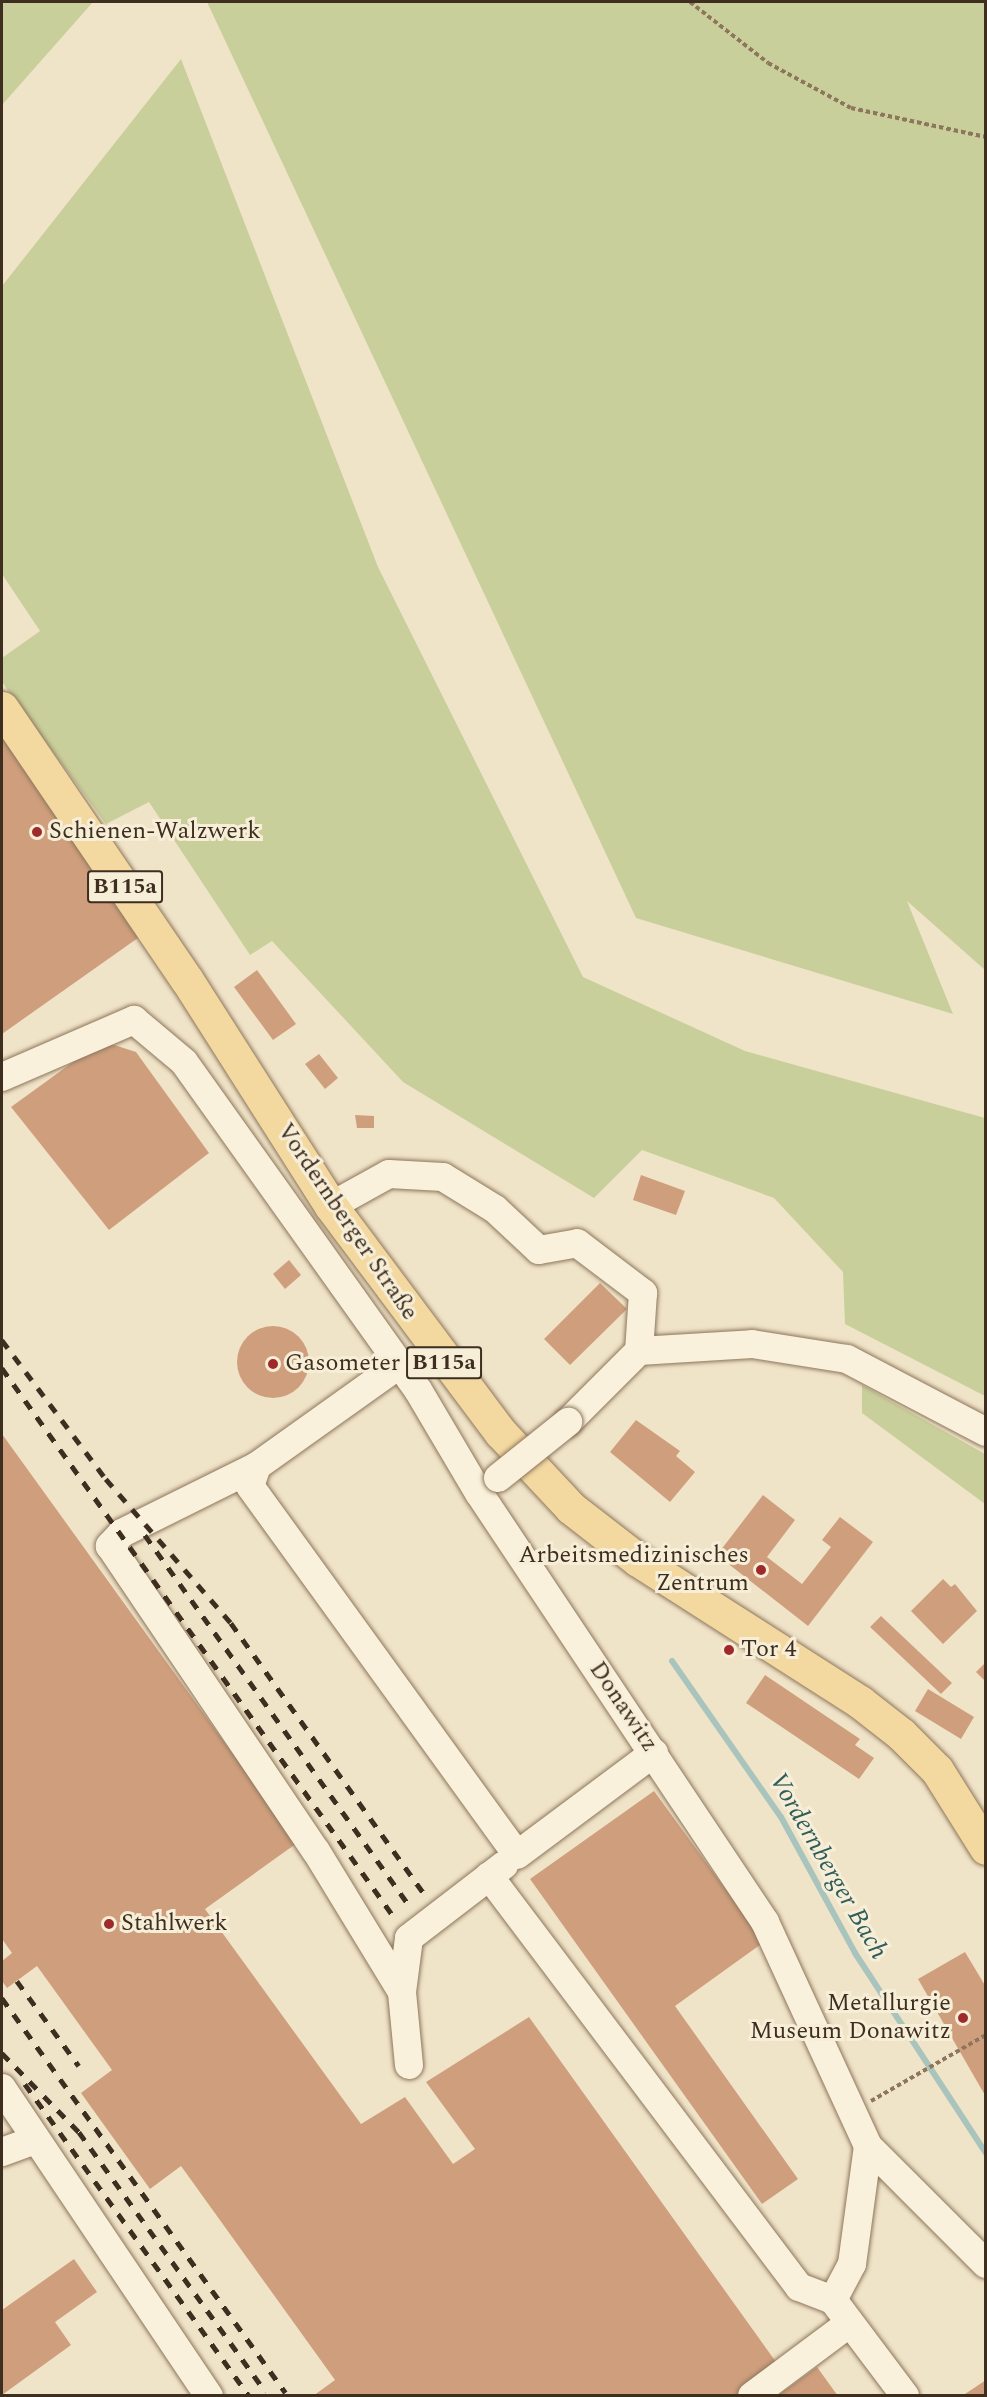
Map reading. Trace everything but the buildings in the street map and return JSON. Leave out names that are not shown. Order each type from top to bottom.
[{"type":"main road","name":"Vordernberger Straße","points":[[2,708],[188,980],[331,1206],[461,1387],[571,1508],[638,1560],[860,1702],[901,1734],[937,1770],[986,1848]]},
{"type":"lane","name":"Donawitz","points":[[2,1077],[134,1020],[184,1062],[489,1485],[654,1753],[765,1922],[850,2114],[868,2146],[986,2264]]},
{"type":"lane","points":[[331,1206],[388,1174],[443,1177],[495,1209],[539,1250],[577,1243],[643,1293],[639,1351],[568,1422],[489,1485]]},
{"type":"lane","points":[[639,1351],[752,1344],[847,1359],[986,1432]]},
{"type":"lane","points":[[400,1364],[257,1466],[122,1533],[110,1546],[316,1851],[402,1992]]},
{"type":"lane","points":[[257,1466],[250,1486],[518,1855]]},
{"type":"lane","points":[[409,2065],[402,1992],[409,1938],[654,1753]]},
{"type":"lane","points":[[489,1876],[799,2287],[833,2300],[905,2396]]},
{"type":"lane","points":[[2,2088],[209,2396]]},
{"type":"lane","points":[[2,2152],[36,2140]]},
{"type":"lane","points":[[833,2300],[852,2264],[868,2146]]},
{"type":"lane","points":[[752,2396],[850,2323]]},
{"type":"path","points":[[690,2],[768,63],[851,108],[986,137]]},
{"type":"path","points":[[850,2114],[958,2049],[986,2035]]},
{"type":"green space","points":[[2,2],[93,2],[2,105]]},
{"type":"green space","points":[[207,2],[985,2],[985,970],[907,901],[953,1014],[636,918]]},
{"type":"green space","points":[[181,59],[378,567],[583,977],[745,1051],[985,1118],[985,1396],[845,1324],[843,1272],[774,1198],[642,1150],[594,1198],[403,1082],[272,941],[250,955],[149,802],[106,824],[2,682],[2,658],[40,631],[2,574],[2,286]]},
{"type":"green space","points":[[862,1385],[985,1454],[985,1504],[862,1413]]},
{"type":"waterway","name":"Vordernberger Bach","points":[[672,1661],[781,1817],[855,1953],[986,2153]]},
{"type":"railway","points":[[2,1340],[106,1479],[231,1623],[425,1895]]},
{"type":"railway","points":[[2,1368],[394,1917]]},
{"type":"railway","points":[[145,1535],[410,1907]]},
{"type":"railway","points":[[17,1981],[79,2066]]},
{"type":"railway","points":[[2,1998],[286,2393]]},
{"type":"railway","points":[[2,2053],[79,2132],[266,2392]]},
{"type":"railway","points":[[25,2084],[249,2396]]},
{"type":"place","name":"Schienen-Walzwerk","points":[[37,832]]},
{"type":"place","name":"Gasometer","points":[[273,1364]]},
{"type":"place","name":"Arbeitsmedizinisches Zentrum","points":[[761,1570]]},
{"type":"place","name":"Tor 4","points":[[729,1650]]},
{"type":"place","name":"Stahlwerk","points":[[109,1924]]},
{"type":"place","name":"Metallurgie Museum Donawitz","points":[[963,2018]]}]
